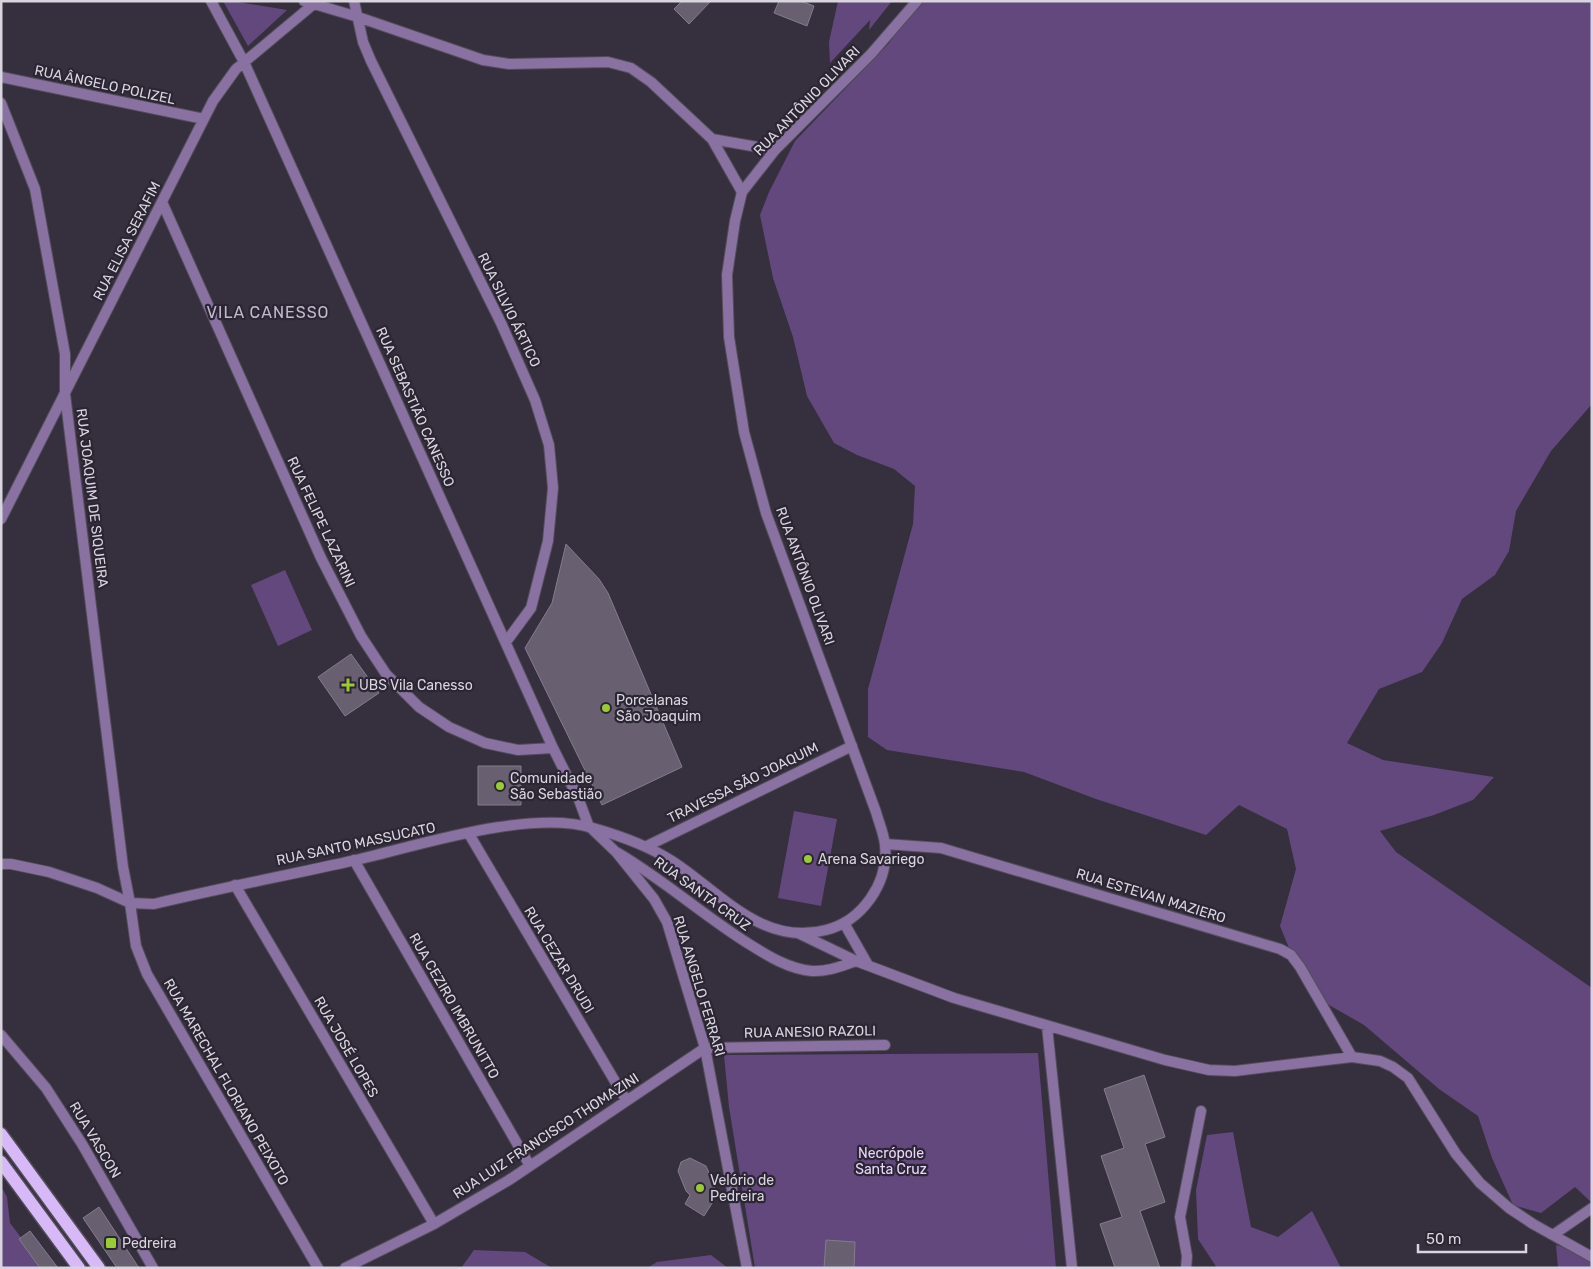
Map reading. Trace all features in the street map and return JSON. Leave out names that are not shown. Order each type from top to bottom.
[{"type":"main road","points":[[1,1134],[99,1268]]},
{"type":"main road","points":[[1,1162],[79,1268]]},
{"type":"street","name":"RUA SEBASTIÃO CANESSO","points":[[211,1],[244,62],[553,748],[579,800],[589,826]]},
{"type":"street","points":[[304,1],[358,17],[483,60],[509,64],[608,62],[631,68],[652,82],[712,139],[742,192]]},
{"type":"street","name":"RUA SILVIO ÁRTICO","points":[[354,1],[363,42],[371,62],[501,323],[535,400],[549,445],[553,488],[548,542],[531,608],[506,642]]},
{"type":"street","name":"RUA ANTÔNIO OLIVARI","points":[[589,826],[647,846],[674,862],[746,917],[771,929],[800,934],[826,930],[844,923],[863,909],[878,887],[886,861],[885,844],[876,812],[766,513],[744,432],[729,337],[727,275],[735,222],[742,192],[775,150],[871,54],[918,1]]},
{"type":"street","name":"RUA ELISA SERAFIM","points":[[1,519],[213,101],[236,69],[315,3]]},
{"type":"street","name":"RUA ÂNGELO POLIZEL","points":[[1,77],[204,119]]},
{"type":"street","name":"RUA JOAQUIM DE SIQUEIRA","points":[[1,103],[35,189],[65,354],[65,394],[123,868],[130,903]]},
{"type":"street","points":[[712,139],[775,150]]},
{"type":"street","name":"RUA FELIPE LAZARINI","points":[[162,202],[320,558],[361,636],[386,674],[419,707],[449,727],[485,743],[518,750],[553,748]]},
{"type":"street","name":"TRAVESSA SÃO JOAQUIM","points":[[647,846],[852,746]]},
{"type":"street","name":"RUA SANTO MASSUCATO","points":[[130,903],[154,904],[235,884],[527,823],[554,822],[589,826]]},
{"type":"street","name":"RUA ANGELO FERRARI","points":[[589,826],[617,852],[654,899],[667,922],[705,1048],[747,1268]]},
{"type":"street","name":"RUA CEZAR DRUDI","points":[[469,834],[626,1100]]},
{"type":"street","name":"RUA ESTEVAN MAZIERO","points":[[885,844],[926,845],[941,848],[1280,949],[1291,955],[1300,967],[1352,1057]]},
{"type":"street","name":"RUA SANTA CRUZ","points":[[617,852],[640,866],[714,922],[766,955],[794,968],[812,971],[831,970],[856,960]]},
{"type":"street","name":"RUA CEZIRO IMBRUNITTO","points":[[354,860],[530,1166]]},
{"type":"street","points":[[1,864],[49,872],[97,888],[130,903]]},
{"type":"street","name":"RUA JOSÉ LOPES","points":[[235,884],[434,1224]]},
{"type":"street","name":"RUA MARECHAL FLORIANO PEIXOTO","points":[[130,903],[136,946],[147,974],[318,1268]]},
{"type":"street","points":[[844,923],[868,965]]},
{"type":"street","points":[[800,934],[868,965],[954,998],[1047,1026],[1209,1070],[1235,1071],[1352,1057],[1380,1061],[1393,1067],[1408,1078],[1456,1154],[1480,1183],[1509,1208],[1592,1257]]},
{"type":"street","points":[[1047,1026],[1072,1268]]},
{"type":"street","name":"RUA VASCON","points":[[1,1035],[46,1088],[82,1144],[153,1268]]},
{"type":"street","name":"RUA ANESIO RAZOLI","points":[[705,1048],[885,1045]]},
{"type":"street","name":"RUA LUIZ FRANCISCO THOMAZINI","points":[[345,1268],[434,1224],[530,1166],[705,1048]]},
{"type":"street","points":[[1186,1268],[1187,1256],[1180,1217],[1201,1110]]},
{"type":"street","points":[[1553,1235],[1592,1208]]},
{"type":"green space","points":[[223,1],[232,1],[287,10],[248,46]]},
{"type":"green space","points":[[838,1],[892,1],[869,30],[870,20],[830,63],[829,42]]},
{"type":"green space","points":[[924,1],[1592,1],[1592,404],[1551,451],[1516,511],[1509,551],[1495,575],[1462,599],[1442,643],[1422,672],[1379,689],[1347,743],[1383,760],[1494,777],[1473,800],[1434,815],[1380,831],[1396,852],[1592,988],[1592,1203],[1575,1187],[1541,1213],[1513,1205],[1492,1158],[1478,1116],[1439,1089],[1364,1025],[1329,1005],[1302,980],[1280,926],[1296,869],[1287,829],[1239,805],[1206,835],[1096,799],[1024,772],[887,750],[868,737],[868,689],[913,524],[915,486],[894,469],[857,455],[834,443],[807,396],[793,337],[773,278],[760,215],[769,192],[795,141],[889,43],[914,8]]},
{"type":"green space","points":[[285,570],[312,630],[278,646],[251,585]]},
{"type":"green space","name":"Arena Savariego","points":[[794,811],[837,819],[821,906],[778,898]]},
{"type":"green space","name":"Necrópole Santa Cruz","points":[[1038,1053],[1056,1268],[755,1268],[729,1107],[724,1055]]},
{"type":"green space","points":[[1233,1132],[1251,1227],[1278,1237],[1312,1211],[1341,1268],[1217,1268],[1198,1239],[1196,1190],[1207,1135]]},
{"type":"green space","points":[[1,1186],[7,1197],[10,1223],[26,1244],[39,1268],[1,1268]]},
{"type":"green space","points":[[1556,1245],[1592,1255],[1592,1268],[1558,1268]]},
{"type":"green space","points":[[474,1250],[525,1252],[552,1268],[461,1268]]},
{"type":"green space","points":[[711,1255],[728,1268],[647,1268],[657,1262]]},
{"type":"building","points":[[682,1],[711,1],[689,24],[674,9]]},
{"type":"building","points":[[779,1],[801,1],[814,6],[807,26],[774,13]]},
{"type":"building","name":"Porcelanas São Joaquim","points":[[566,544],[599,579],[608,593],[682,767],[602,805],[525,648],[552,603]]},
{"type":"building","name":"UBS Vila Canesso","points":[[351,654],[379,693],[345,716],[318,677]]},
{"type":"building","name":"Comunidade São Sebastião","points":[[478,766],[521,766],[521,805],[478,805]]},
{"type":"building","points":[[1144,1075],[1165,1137],[1145,1144],[1165,1202],[1140,1211],[1160,1268],[1115,1268],[1100,1224],[1122,1217],[1101,1156],[1124,1148],[1104,1089]]},
{"type":"building","name":"Velório de Pedreira","points":[[690,1158],[706,1166],[714,1184],[716,1197],[704,1216],[685,1204],[690,1195],[686,1191],[678,1171],[681,1162]]},
{"type":"building","name":"Pedreira","points":[[99,1207],[139,1268],[117,1268],[83,1218]]},
{"type":"building","points":[[30,1231],[58,1268],[40,1268],[19,1239]]},
{"type":"building","points":[[826,1240],[855,1242],[854,1268],[824,1268]]},
{"type":"place","name":"UBS Vila Canesso","points":[[348,685]]},
{"type":"place","name":"Porcelanas São Joaquim","points":[[606,708]]},
{"type":"place","name":"Comunidade São Sebastião","points":[[500,786]]},
{"type":"place","name":"Arena Savariego","points":[[808,859]]},
{"type":"place","name":"Velório de Pedreira","points":[[700,1188]]},
{"type":"place","name":"Pedreira","points":[[111,1243]]},
{"type":"district","name":"VILA CANESSO","points":[[268,312]]}]
